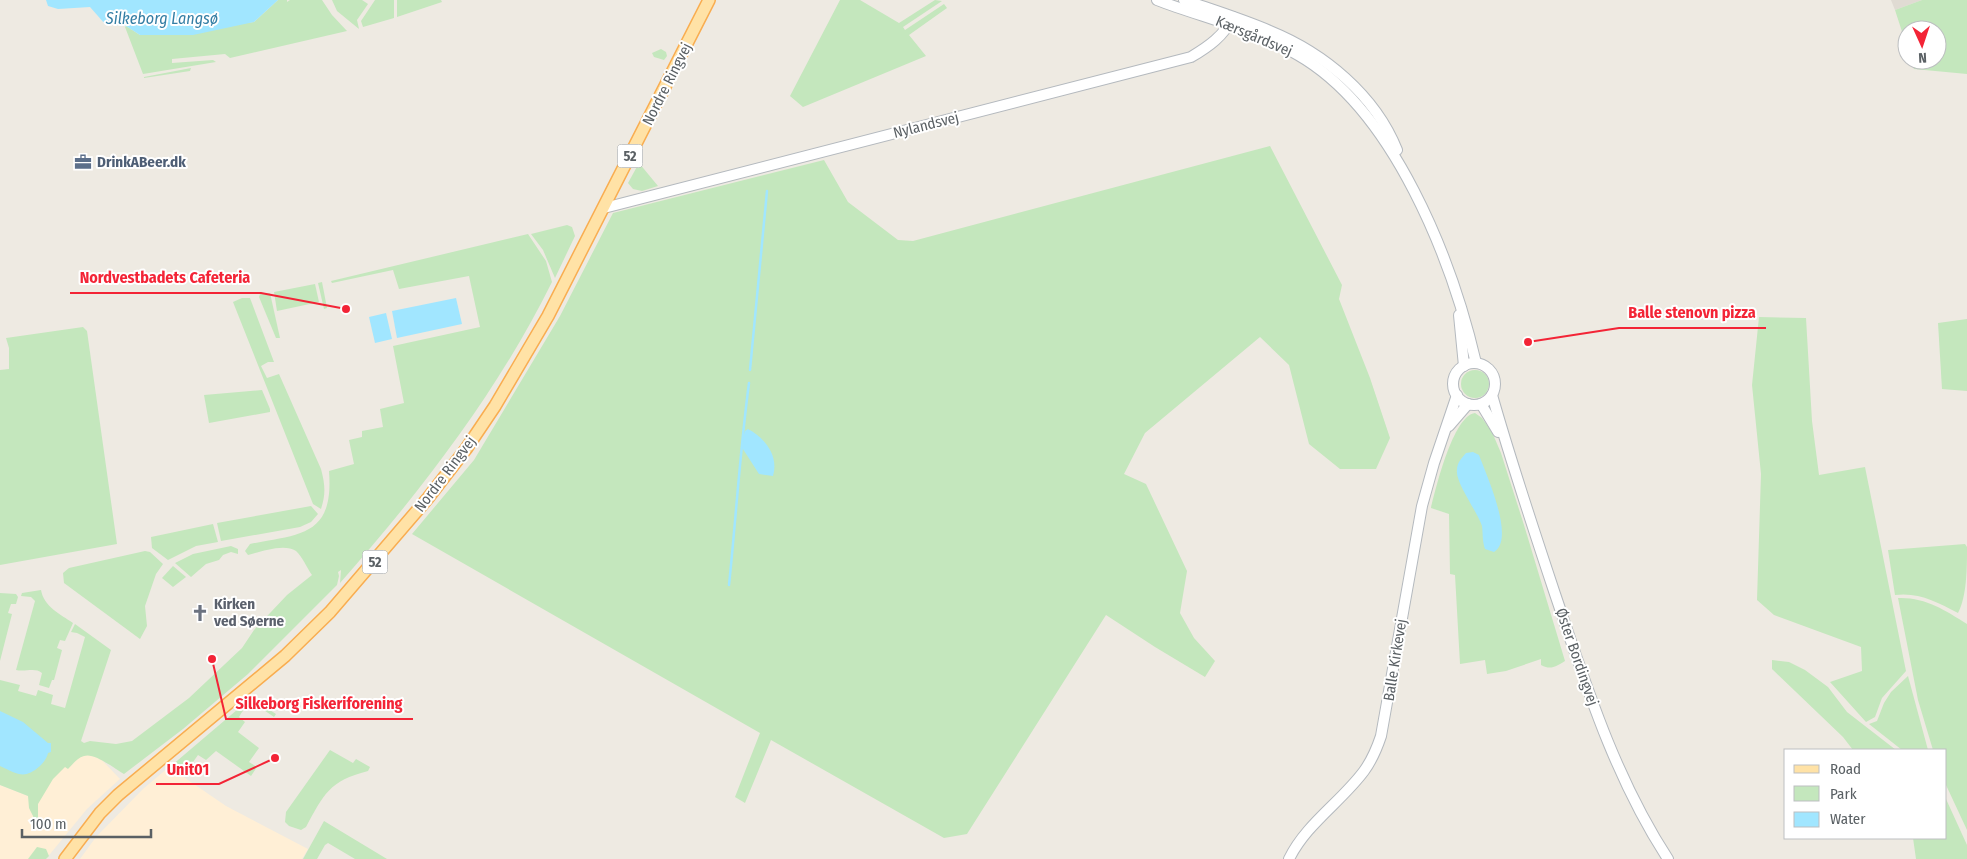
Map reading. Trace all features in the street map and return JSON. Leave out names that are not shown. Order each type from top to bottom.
[{"type":"main road","name":"Nordre Ringvej","points":[[65,859],[100,813],[118,795],[285,656],[330,612],[428,498],[495,406],[531,346],[604,208],[709,0]]},
{"type":"street","name":"Kærsgårdsvej","points":[[1157,0],[1231,21]]},
{"type":"street","name":"Kærsgårdsvej","points":[[1184,0],[1299,55],[1342,87],[1365,112],[1411,186],[1441,249],[1470,336],[1476,363]]},
{"type":"street","name":"Nylandsvej","points":[[604,208],[1191,57],[1207,48],[1231,21]]},
{"type":"street","name":"Kærsgårdsvej","points":[[1456,294],[1464,366]]},
{"type":"street","points":[[1476,363],[1489,369],[1493,374],[1495,388],[1488,400],[1481,404],[1468,404],[1457,395],[1454,379],[1464,366],[1476,363]]},
{"type":"street","name":"Øster Bordingvej","points":[[1492,394],[1506,446],[1593,707],[1628,785],[1656,840],[1668,859]]},
{"type":"street","name":"Balle Kirkevej","points":[[1289,859],[1293,850],[1310,828],[1351,787],[1365,769],[1375,752],[1381,736],[1422,506],[1457,395]]},
{"type":"street","name":"Balle Kirkevej","points":[[1444,433],[1468,404]]},
{"type":"street","name":"Øster Bordingvej","points":[[1481,404],[1506,446]]},
{"type":"shaded area","points":[[1891,0],[1922,0],[1895,10]]},
{"type":"shaded area","points":[[87,751],[101,759],[120,779],[87,809],[46,859],[0,859],[0,785],[28,796],[49,778]]},
{"type":"shaded area","points":[[169,767],[226,806],[308,849],[302,859],[80,859],[96,837],[143,789]]},
{"type":"green space","points":[[278,0],[287,0],[287,2],[290,0],[322,0],[332,15],[347,31],[230,58],[225,54],[172,59],[172,63],[213,60],[216,62],[143,74],[125,27],[140,35],[254,22]]},
{"type":"green space","points":[[332,0],[362,0],[368,4],[357,20],[359,29],[337,11]]},
{"type":"green space","points":[[375,0],[394,0],[394,18],[363,27],[361,21]]},
{"type":"green space","points":[[397,0],[441,0],[442,2],[397,17]]},
{"type":"green space","points":[[840,0],[860,0],[899,23],[935,0],[942,1],[903,27],[905,30],[944,4],[947,8],[909,35],[926,56],[803,107],[790,96]]},
{"type":"green space","points":[[1922,0],[1967,0],[1967,74],[1925,70],[1947,70],[1947,20],[1898,20],[1895,10]]},
{"type":"green space","points":[[661,49],[666,52],[667,56],[664,60],[654,57],[652,53]]},
{"type":"green space","points":[[191,68],[190,71],[144,78],[144,77]]},
{"type":"green space","points":[[1270,146],[1342,285],[1339,299],[1370,378],[1390,438],[1376,469],[1340,469],[1309,444],[1289,365],[1260,337],[1145,433],[1124,474],[1146,484],[1187,571],[1180,613],[1194,638],[1215,661],[1205,677],[1106,615],[967,834],[944,838],[771,740],[745,803],[735,797],[760,733],[412,534],[474,460],[560,316],[613,213],[824,160],[848,202],[898,240],[913,241]]},
{"type":"green space","points":[[639,163],[658,186],[642,191],[633,189],[628,183]]},
{"type":"green space","points":[[567,225],[572,227],[575,236],[555,278],[543,250],[531,234]]},
{"type":"green space","points":[[528,234],[546,261],[552,282],[507,363],[482,402],[456,440],[400,513],[340,583],[341,570],[338,572],[337,585],[248,674],[183,729],[124,774],[93,756],[88,755],[79,758],[68,769],[65,767],[53,779],[38,804],[38,819],[35,820],[29,808],[28,796],[0,785],[0,680],[20,685],[18,691],[36,696],[38,690],[53,695],[51,704],[65,708],[85,637],[71,632],[75,624],[111,650],[81,741],[84,743],[90,741],[116,744],[132,741],[189,698],[242,648],[254,630],[287,595],[312,575],[298,553],[291,549],[279,548],[248,555],[245,551],[250,544],[299,534],[320,520],[326,508],[329,492],[329,471],[354,464],[349,440],[362,437],[362,431],[383,427],[380,409],[404,403],[393,346],[480,327],[469,276],[399,289],[393,270],[332,283],[331,281]]},
{"type":"green space","points":[[322,282],[327,308],[324,309],[318,283]]},
{"type":"green space","points":[[315,284],[319,302],[277,311],[274,292]]},
{"type":"green space","points":[[270,293],[280,338],[276,338],[259,297],[260,294]]},
{"type":"green space","points":[[242,298],[250,298],[274,362],[268,362],[261,366],[267,378],[279,374],[321,469],[324,499],[321,509],[313,504],[233,302]]},
{"type":"green space","points":[[1759,317],[1806,318],[1812,421],[1819,475],[1865,467],[1906,671],[1882,698],[1875,717],[1866,722],[1830,682],[1862,671],[1861,647],[1774,615],[1757,600],[1761,474],[1752,385]]},
{"type":"green space","points":[[1967,319],[1967,391],[1942,389],[1938,323]]},
{"type":"green space","points":[[83,327],[87,331],[117,544],[0,565],[0,370],[9,369],[9,348],[6,338]]},
{"type":"green space","points":[[1475,370],[1485,374],[1489,384],[1485,394],[1475,398],[1465,394],[1461,384],[1465,374]]},
{"type":"green space","points":[[262,390],[270,412],[209,423],[204,395]]},
{"type":"green space","points":[[1475,413],[1482,418],[1492,432],[1501,453],[1524,525],[1565,661],[1553,667],[1541,665],[1541,659],[1506,671],[1487,674],[1485,660],[1460,664],[1455,575],[1450,574],[1449,514],[1431,508],[1441,470],[1453,439],[1467,417]]},
{"type":"green space","points":[[311,506],[318,514],[311,522],[300,527],[221,541],[217,523]]},
{"type":"green space","points":[[213,524],[218,542],[196,546],[168,560],[152,548],[151,537]]},
{"type":"green space","points":[[1965,544],[1967,547],[1966,582],[1958,613],[1920,596],[1895,595],[1888,550]]},
{"type":"green space","points":[[231,546],[238,549],[238,554],[231,552],[223,555],[219,560],[206,564],[191,577],[175,563],[193,554]]},
{"type":"green space","points":[[145,551],[150,552],[163,564],[156,574],[145,606],[147,626],[140,639],[64,583],[63,573],[69,568]]},
{"type":"green space","points":[[173,566],[186,577],[173,587],[162,578]]},
{"type":"green space","points":[[41,590],[49,606],[73,623],[65,641],[60,640],[57,648],[62,650],[54,680],[52,680],[49,688],[39,685],[42,673],[39,671],[16,670],[35,601],[31,597],[21,596],[22,593]]},
{"type":"green space","points":[[0,593],[16,594],[18,597],[16,604],[11,604],[8,613],[12,614],[0,661]]},
{"type":"green space","points":[[1898,598],[1926,602],[1943,609],[1967,624],[1967,830],[1947,787],[1947,749],[1933,749],[1918,700]]},
{"type":"green space","points":[[1772,660],[1789,662],[1805,670],[1828,687],[1847,712],[1895,749],[1852,749],[1843,737],[1772,669]]},
{"type":"green space","points":[[1908,676],[1928,749],[1901,749],[1869,724],[1877,721],[1884,703],[1891,692]]},
{"type":"green space","points":[[251,698],[276,714],[274,717],[252,702],[239,717],[245,722],[238,732],[259,748],[249,762],[257,767],[251,776],[216,751],[206,760],[198,755],[183,776],[171,766]]},
{"type":"green space","points":[[330,750],[353,763],[356,759],[370,767],[368,771],[344,779],[329,790],[306,827],[301,830],[289,826],[285,822],[286,812]]},
{"type":"green space","points":[[1947,801],[1967,845],[1967,859],[1916,859],[1913,839],[1947,839]]},
{"type":"green space","points":[[324,821],[387,859],[355,859],[328,843],[317,859],[303,859]]},
{"type":"green space","points":[[37,847],[46,849],[49,856],[46,859],[28,859]]},
{"type":"water","name":"Silkeborg Langsø","points":[[46,0],[278,0],[254,22],[193,35],[140,35],[126,26],[105,24],[90,7],[58,9],[48,6]]},
{"type":"water","points":[[456,298],[462,324],[397,338],[392,311]]},
{"type":"water","points":[[386,313],[392,339],[375,343],[369,317]]},
{"type":"water","points":[[748,429],[760,437],[769,448],[774,461],[773,476],[759,474],[741,446],[745,431]]},
{"type":"water","points":[[1473,452],[1479,455],[1493,491],[1501,521],[1502,534],[1500,545],[1494,552],[1485,549],[1482,526],[1457,475],[1457,467],[1460,460],[1466,453]]},
{"type":"water","points":[[0,711],[23,722],[48,743],[51,743],[51,752],[48,753],[40,766],[30,773],[16,773],[0,766]]},
{"type":"waterway","points":[[750,370],[767,191]]},
{"type":"waterway","points":[[729,585],[749,383]]},
{"type":"place","name":"DrinkABeer.dk","points":[[83,162]]},
{"type":"place","name":"Nordvestbadets Cafeteria","points":[[346,309]]},
{"type":"place","name":"Balle stenovn pizza","points":[[1528,342]]},
{"type":"place","name":"Kirken ved Søerne","points":[[200,613]]},
{"type":"place","name":"Silkeborg Fiskeriforening","points":[[212,659]]},
{"type":"place","name":"Unit01","points":[[275,758]]}]
